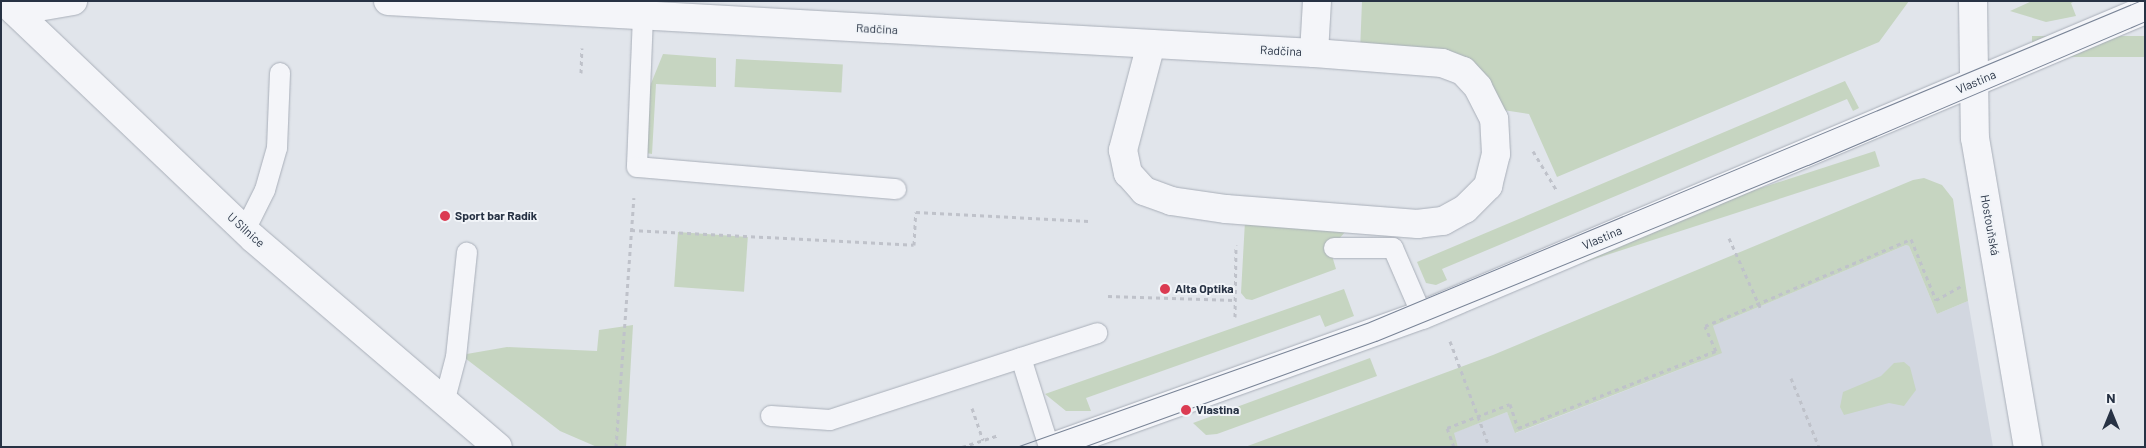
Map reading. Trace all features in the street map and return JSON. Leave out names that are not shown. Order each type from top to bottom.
[{"type":"street","points":[[9,6],[73,1]]},
{"type":"street","name":"Radčina","points":[[388,1],[1314,53],[1317,1]]},
{"type":"street","name":"Hostouňská","points":[[1973,1],[1975,138],[2028,447]]},
{"type":"street","name":"U Silnice","points":[[9,6],[244,230],[445,399],[498,447]]},
{"type":"street","name":"Vlastina","points":[[1053,447],[1422,314],[2145,10]]},
{"type":"street","points":[[1151,44],[1123,150],[1128,173],[1144,192],[1171,201],[1237,210],[1417,224],[1442,221],[1465,209],[1488,186],[1496,154],[1494,119],[1478,87],[1463,71],[1442,63],[1314,53]]},
{"type":"lane","points":[[643,16],[637,167],[896,189]]},
{"type":"lane","points":[[244,230],[265,190],[277,148],[280,73]]},
{"type":"lane","points":[[1334,248],[1393,248],[1422,314]]},
{"type":"lane","points":[[445,399],[456,357],[467,253]]},
{"type":"lane","points":[[771,416],[830,420],[1097,333]]},
{"type":"lane","points":[[1021,358],[1049,447]]},
{"type":"path","points":[[581,73],[583,43]]},
{"type":"path","points":[[616,447],[634,197]]},
{"type":"path","points":[[1235,317],[1237,210]]},
{"type":"path","points":[[631,230],[914,245],[916,212],[1089,221]]},
{"type":"path","points":[[1729,238],[1760,307]]},
{"type":"path","points":[[1454,447],[1447,428],[1510,404],[1518,428],[1716,351],[1705,326],[1911,239],[1936,300],[1997,266]]},
{"type":"path","points":[[1108,296],[1235,300]]},
{"type":"path","points":[[1448,336],[1488,443]]},
{"type":"path","points":[[1791,378],[1819,447]]},
{"type":"path","points":[[971,405],[983,440]]},
{"type":"path","points":[[962,447],[998,436]]},
{"type":"shaded area","points":[[1906,245],[1909,246],[1937,314],[1968,301],[1993,447],[1458,447],[1453,433],[1507,412],[1516,433],[1699,362],[1713,326]]},
{"type":"green space","points":[[1362,1],[1909,1],[1879,42],[1557,177],[1529,114],[1503,110],[1474,66],[1360,52]]},
{"type":"green space","points":[[2032,1],[2075,1],[2071,3],[2076,16],[2046,22],[2010,11]]},
{"type":"green space","points":[[2032,36],[2145,36],[2145,57],[2032,57]]},
{"type":"green space","points":[[663,54],[716,58],[716,87],[656,84],[652,154],[646,153],[650,86]]},
{"type":"green space","points":[[736,59],[843,65],[841,93],[735,87]]},
{"type":"green space","points":[[1845,81],[1859,108],[1853,111],[1847,99],[1442,269],[1447,280],[1436,285],[1426,283],[1417,262]]},
{"type":"green space","points":[[1875,151],[1880,166],[1446,307],[1441,292]]},
{"type":"green space","points":[[1924,178],[1942,185],[1953,199],[1968,301],[1937,314],[1909,246],[1906,245],[1713,326],[1722,353],[1515,433],[1507,412],[1454,433],[1458,447],[1245,447],[1493,355],[1913,180]]},
{"type":"green space","points":[[1245,221],[1346,231],[1330,249],[1336,269],[1252,300],[1246,299],[1241,293]]},
{"type":"green space","points":[[678,232],[748,237],[744,292],[674,287]]},
{"type":"green space","points":[[1344,289],[1354,316],[1325,327],[1320,315],[1086,398],[1091,411],[1066,411],[1045,394]]},
{"type":"green space","points":[[633,325],[626,447],[597,447],[560,431],[461,355],[507,347],[597,351],[599,330]]},
{"type":"green space","points":[[1370,358],[1377,376],[1217,434],[1206,435],[1193,423]]},
{"type":"green space","points":[[1904,362],[1910,367],[1916,390],[1904,406],[1889,403],[1844,415],[1840,407],[1843,392],[1881,376],[1894,363]]},
{"type":"tram line","points":[[1016,447],[1369,322],[2139,1]]},
{"type":"tram line","points":[[1083,447],[1376,341],[1808,165],[2145,21]]},
{"type":"place","name":"Sport bar Radík","points":[[445,216]]},
{"type":"place","name":"Alta Optika","points":[[1165,289]]},
{"type":"place","name":"Vlastina","points":[[1186,410]]}]
